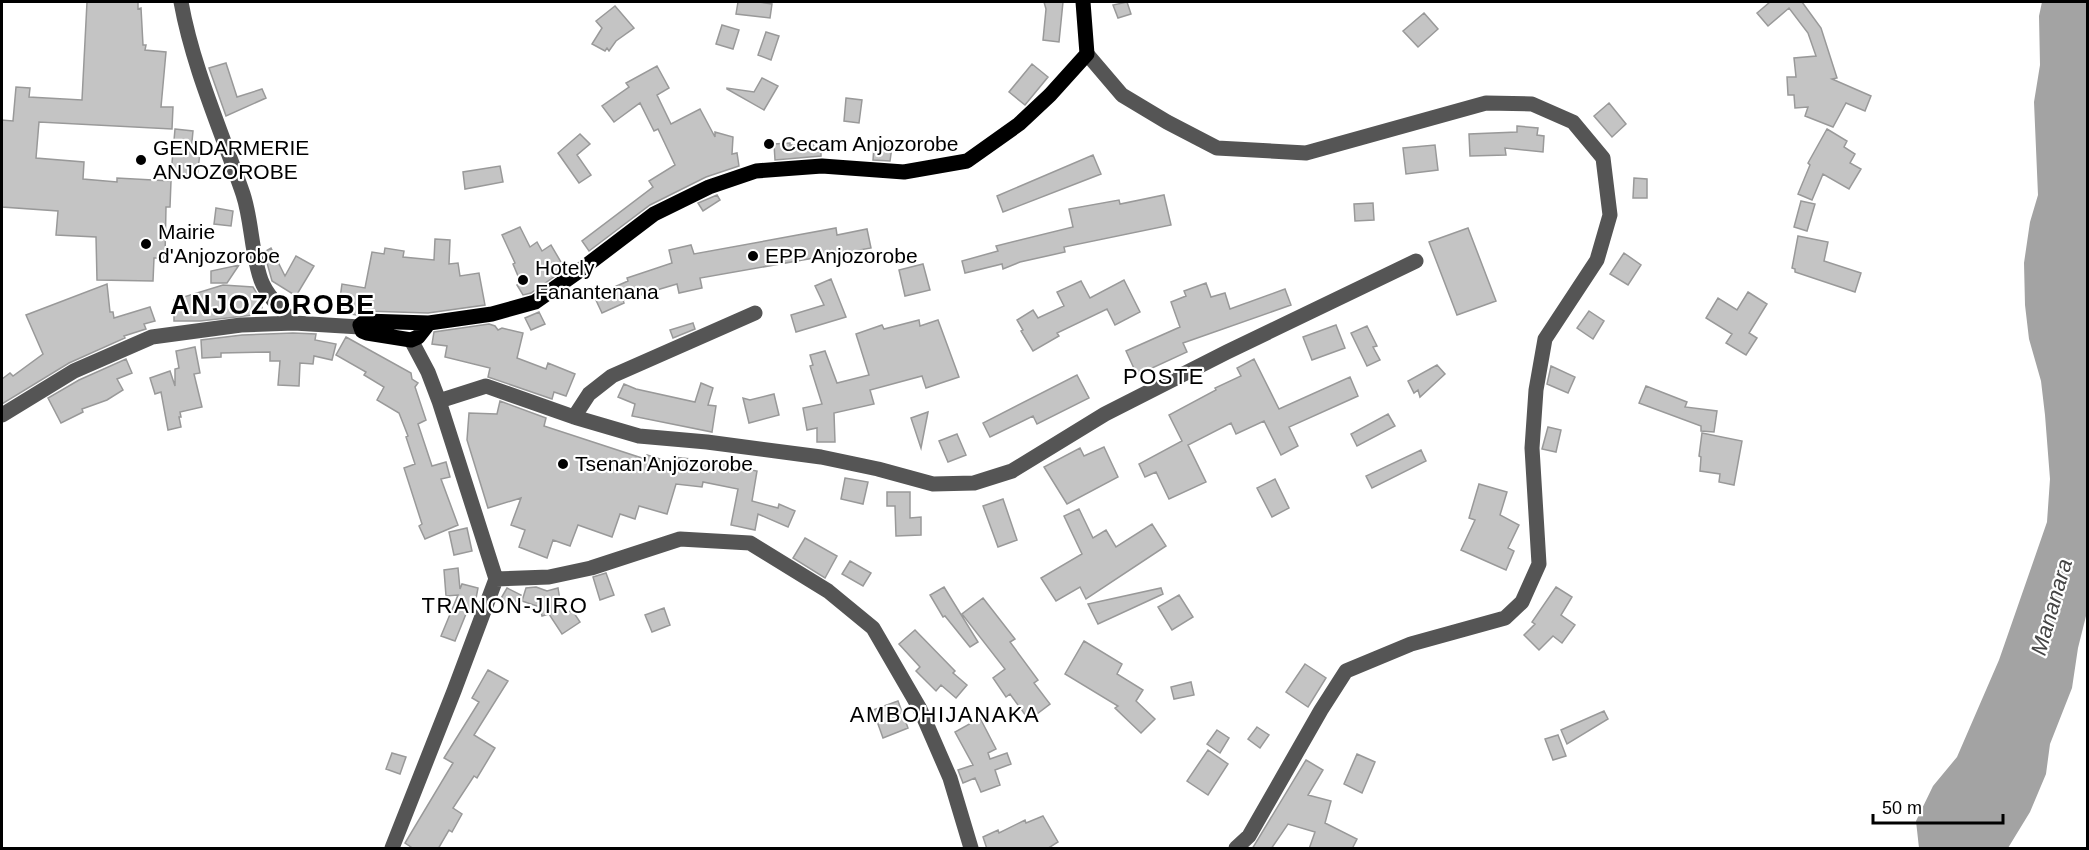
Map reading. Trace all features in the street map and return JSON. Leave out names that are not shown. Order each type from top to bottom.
[{"type":"main road","points":[[429,323],[418,337],[411,340],[367,333],[360,327],[361,322],[365,321],[429,323],[492,314],[535,302],[579,272],[654,214],[709,187],[756,171],[822,166],[904,172],[967,161],[1019,124],[1050,95],[1087,54],[1083,2]]},
{"type":"street","points":[[181,2],[189,42],[243,196],[261,281],[276,304],[294,323]]},
{"type":"street","points":[[1087,54],[1122,95],[1217,148],[1306,153],[1486,103],[1497,103],[1532,104],[1573,122],[1603,158],[1610,215],[1597,260],[1545,339],[1536,390],[1532,448],[1539,564],[1522,602],[1505,618],[1411,644],[1346,671],[1249,836],[1236,849]]},
{"type":"street","points":[[439,401],[486,386],[574,417],[639,436],[707,442],[821,457],[933,484],[974,483],[1012,471],[1105,414],[1416,261]]},
{"type":"street","points":[[574,417],[589,394],[612,376],[755,313]]},
{"type":"street","points":[[2,415],[74,371],[152,337],[241,326],[294,323],[360,327]]},
{"type":"street","points":[[392,849],[496,579],[439,401],[428,372],[411,340]]},
{"type":"street","points":[[496,579],[549,577],[591,568],[680,539],[750,543],[828,591],[873,627],[920,709],[951,778],[971,849]]},
{"type":"water","name":"Mananara","points":[[2042,2],[2087,2],[2087,612],[2078,648],[2072,688],[2050,744],[2046,774],[2030,812],[2008,848],[1919,848],[1916,821],[1933,786],[1957,757],[1999,660],[2047,522],[2050,479],[2045,415],[2041,381],[2029,339],[2024,263],[2030,222],[2038,195],[2034,102],[2040,65],[2039,16]]},
{"type":"building","points":[[87,2],[138,2],[138,9],[141,8],[145,50],[166,52],[161,107],[173,107],[172,129],[39,122],[36,158],[84,162],[83,179],[117,182],[117,178],[171,181],[170,207],[166,207],[165,258],[154,258],[153,281],[97,280],[96,237],[56,235],[58,211],[2,207],[2,120],[13,121],[16,87],[30,88],[29,97],[82,100]]},
{"type":"building","points":[[738,2],[772,4],[770,18],[736,14]]},
{"type":"building","points":[[1044,2],[1063,2],[1059,42],[1043,40],[1046,9]]},
{"type":"building","points":[[1127,2],[1131,14],[1118,18],[1113,5]]},
{"type":"building","points":[[1770,2],[1802,2],[1821,28],[1837,78],[1832,79],[1871,96],[1865,111],[1846,103],[1833,127],[1805,116],[1808,107],[1795,108],[1794,95],[1788,95],[1787,77],[1796,77],[1794,58],[1816,56],[1808,33],[1789,8],[1768,26],[1757,13]]},
{"type":"building","points":[[615,6],[634,28],[616,41],[609,51],[607,48],[605,51],[592,44],[602,28],[596,21]]},
{"type":"building","points":[[1424,13],[1438,29],[1418,47],[1403,31]]},
{"type":"building","points":[[722,25],[739,30],[733,49],[716,44]]},
{"type":"building","points":[[766,32],[779,36],[771,60],[758,55]]},
{"type":"building","points":[[226,63],[237,97],[262,89],[266,98],[226,116],[209,68]]},
{"type":"building","points":[[1032,64],[1048,77],[1025,105],[1009,92]]},
{"type":"building","points":[[657,66],[669,88],[657,95],[671,124],[700,109],[715,137],[715,132],[733,137],[732,154],[737,153],[739,166],[706,177],[650,205],[589,251],[582,241],[653,187],[649,181],[675,165],[658,129],[654,131],[640,103],[614,122],[602,106],[629,87],[626,83]]},
{"type":"building","points":[[762,78],[778,86],[764,110],[727,89],[754,92]]},
{"type":"building","points":[[846,98],[862,100],[859,123],[844,121]]},
{"type":"building","points":[[1609,103],[1626,124],[1612,137],[1594,116]]},
{"type":"building","points":[[1517,126],[1538,128],[1537,135],[1544,136],[1543,152],[1505,148],[1506,155],[1470,156],[1469,134],[1517,132]]},
{"type":"building","points":[[175,129],[193,131],[191,152],[200,153],[197,177],[171,174]]},
{"type":"building","points":[[1827,129],[1847,141],[1844,147],[1855,154],[1850,163],[1861,169],[1849,189],[1823,174],[1812,200],[1798,194],[1810,165],[1808,163]]},
{"type":"building","points":[[580,134],[590,144],[577,155],[591,175],[579,183],[558,153]]},
{"type":"building","points":[[790,143],[790,145],[821,145],[821,156],[775,160],[774,144]]},
{"type":"building","points":[[1435,145],[1438,170],[1406,174],[1403,148]]},
{"type":"building","points":[[874,146],[892,147],[890,161],[873,160]]},
{"type":"building","points":[[1093,155],[1101,174],[1003,212],[997,196]]},
{"type":"building","points":[[500,166],[503,182],[465,189],[463,172]]},
{"type":"building","points":[[1634,178],[1647,179],[1647,198],[1633,198]]},
{"type":"building","points":[[717,195],[720,200],[703,211],[698,203]]},
{"type":"building","points":[[1164,195],[1171,225],[1064,247],[1065,252],[1020,262],[1003,269],[1002,264],[965,273],[962,261],[998,251],[996,246],[1073,227],[1069,209],[1119,200],[1120,204]]},
{"type":"building","points":[[1801,201],[1815,204],[1807,231],[1794,227]]},
{"type":"building","points":[[1373,203],[1374,220],[1355,221],[1354,204]]},
{"type":"building","points":[[216,208],[233,211],[231,226],[214,224]]},
{"type":"building","points":[[520,227],[530,247],[537,242],[542,251],[551,245],[565,269],[531,293],[523,295],[517,285],[521,283],[513,264],[515,263],[502,235]]},
{"type":"building","points":[[836,228],[837,235],[867,229],[871,248],[700,278],[702,288],[679,293],[677,284],[623,300],[624,303],[602,313],[594,296],[628,281],[627,278],[672,263],[669,250],[691,245],[694,254]]},
{"type":"building","points":[[1468,228],[1496,301],[1457,315],[1429,242]]},
{"type":"building","points":[[1798,236],[1828,242],[1824,261],[1861,273],[1855,292],[1795,272],[1792,268]]},
{"type":"building","points":[[435,239],[450,240],[449,264],[458,263],[460,276],[479,273],[485,305],[428,313],[365,311],[357,315],[338,312],[342,284],[365,288],[372,252],[384,254],[385,248],[404,251],[403,257],[434,260]]},
{"type":"building","points":[[271,248],[285,276],[296,256],[314,266],[296,296],[272,281],[264,252]]},
{"type":"building","points":[[1624,253],[1641,265],[1628,285],[1610,274]]},
{"type":"building","points":[[923,264],[930,290],[905,296],[899,270]]},
{"type":"building","points":[[239,265],[227,283],[211,283],[211,271]]},
{"type":"building","points":[[831,279],[846,317],[796,332],[791,315],[824,305],[815,286]]},
{"type":"building","points":[[1124,280],[1140,312],[1115,325],[1107,309],[1057,333],[1059,336],[1033,351],[1017,320],[1033,310],[1038,318],[1064,306],[1057,292],[1081,281],[1090,298]]},
{"type":"building","points":[[1206,283],[1211,297],[1225,293],[1230,309],[1285,289],[1291,305],[1183,343],[1187,352],[1137,375],[1126,351],[1180,327],[1171,302],[1186,296],[1184,291]]},
{"type":"building","points":[[107,284],[110,312],[113,312],[114,318],[150,307],[155,321],[144,324],[146,329],[124,336],[125,338],[69,363],[2,404],[2,379],[10,373],[13,376],[43,354],[26,315]]},
{"type":"building","points":[[223,285],[253,287],[261,300],[263,314],[200,321],[174,321],[174,300]]},
{"type":"building","points":[[1748,292],[1767,304],[1749,333],[1757,338],[1746,355],[1726,343],[1732,334],[1706,318],[1718,298],[1737,310]]},
{"type":"building","points":[[1589,311],[1604,321],[1593,339],[1577,328]]},
{"type":"building","points":[[539,312],[545,324],[531,330],[525,318]]},
{"type":"building","points":[[919,320],[920,326],[938,320],[959,377],[926,388],[922,376],[870,390],[874,404],[834,413],[835,442],[817,442],[817,428],[807,430],[803,408],[822,404],[810,366],[813,365],[810,355],[825,351],[837,383],[869,375],[856,334],[882,325],[884,329]]},
{"type":"building","points":[[693,323],[695,329],[673,338],[670,330]]},
{"type":"building","points":[[489,324],[498,330],[502,328],[523,333],[517,358],[546,369],[548,363],[575,374],[566,396],[554,392],[552,399],[488,377],[490,368],[445,357],[447,346],[432,344],[434,332]]},
{"type":"building","points":[[1336,325],[1345,348],[1312,360],[1303,337]]},
{"type":"building","points":[[1367,326],[1377,346],[1373,347],[1380,360],[1367,366],[1351,333]]},
{"type":"building","points":[[316,334],[315,340],[336,344],[332,360],[314,356],[313,364],[300,363],[299,386],[278,385],[280,361],[270,361],[270,352],[221,353],[221,357],[202,358],[201,340],[242,335]]},
{"type":"building","points":[[346,337],[411,373],[412,379],[418,383],[415,387],[426,420],[418,424],[432,466],[446,462],[450,477],[441,479],[458,525],[425,539],[419,526],[422,524],[404,468],[415,464],[406,437],[408,436],[399,413],[377,400],[384,387],[364,375],[366,372],[336,355]]},
{"type":"building","points":[[195,347],[200,373],[194,374],[202,407],[180,412],[181,427],[168,430],[161,392],[155,394],[150,378],[170,371],[175,386],[175,369],[179,368],[176,351]]},
{"type":"building","points":[[126,359],[132,373],[117,379],[123,390],[107,400],[82,409],[83,412],[61,423],[48,398],[79,380]]},
{"type":"building","points":[[1254,359],[1279,409],[1350,377],[1358,396],[1289,427],[1298,446],[1281,455],[1264,421],[1236,434],[1231,423],[1188,445],[1206,482],[1169,499],[1156,472],[1145,477],[1139,464],[1182,441],[1169,415],[1216,390],[1215,388],[1241,376],[1237,368]]},
{"type":"building","points":[[1437,365],[1445,374],[1420,397],[1418,390],[1414,393],[1408,381]]},
{"type":"building","points":[[1551,366],[1575,377],[1568,393],[1547,384]]},
{"type":"building","points":[[1077,375],[1089,398],[1037,424],[1033,416],[990,437],[983,423]]},
{"type":"building","points":[[701,383],[713,388],[708,405],[716,406],[712,432],[632,416],[635,404],[618,397],[624,384],[636,389],[695,402]]},
{"type":"building","points":[[1646,386],[1687,402],[1685,407],[1717,411],[1714,432],[1701,431],[1701,426],[1639,403]]},
{"type":"building","points":[[774,394],[779,415],[749,423],[743,398],[750,400]]},
{"type":"building","name":"Tsenan'Anjozorobe","points":[[500,401],[546,418],[544,426],[645,459],[647,455],[673,463],[673,457],[691,459],[691,464],[719,467],[720,464],[757,471],[752,501],[778,508],[779,504],[795,511],[788,527],[758,514],[755,530],[731,525],[738,489],[703,482],[702,487],[676,484],[667,514],[639,506],[635,519],[620,514],[612,537],[578,525],[570,546],[553,540],[547,558],[519,547],[525,530],[511,525],[521,498],[488,508],[467,440],[469,413],[497,414]]},
{"type":"building","points":[[928,412],[921,448],[911,418]]},
{"type":"building","points":[[1388,414],[1395,426],[1357,446],[1351,434]]},
{"type":"building","points":[[1548,427],[1561,430],[1556,452],[1542,449]]},
{"type":"building","points":[[1702,433],[1742,441],[1734,485],[1719,482],[1720,474],[1700,471]]},
{"type":"building","points":[[957,434],[966,455],[948,462],[939,441]]},
{"type":"building","points":[[1104,447],[1118,477],[1067,504],[1044,467],[1080,448],[1084,456]]},
{"type":"building","points":[[1421,450],[1426,461],[1372,488],[1366,476]]},
{"type":"building","points":[[845,478],[868,482],[863,504],[841,499]]},
{"type":"building","points":[[1275,479],[1289,508],[1272,517],[1257,488]]},
{"type":"building","points":[[1479,484],[1507,492],[1500,515],[1519,525],[1508,548],[1514,551],[1506,570],[1461,550],[1475,520],[1469,518]]},
{"type":"building","points":[[887,492],[910,492],[910,518],[921,517],[921,535],[896,536],[895,506],[887,506]]},
{"type":"building","points":[[1003,499],[1017,540],[998,547],[983,506]]},
{"type":"building","points":[[1079,509],[1093,538],[1106,530],[1116,547],[1152,524],[1166,546],[1086,599],[1080,587],[1056,601],[1041,578],[1082,554],[1064,516]]},
{"type":"building","points":[[467,528],[472,551],[454,555],[449,532]]},
{"type":"building","points":[[805,538],[837,556],[825,578],[793,558]]},
{"type":"building","points":[[850,561],[871,573],[863,586],[842,574]]},
{"type":"building","points":[[458,568],[460,589],[462,584],[478,588],[474,609],[468,609],[455,641],[441,636],[458,595],[446,596],[444,570]]},
{"type":"building","points":[[606,573],[614,595],[600,600],[593,577]]},
{"type":"building","points":[[536,587],[547,591],[558,588],[560,600],[563,600],[567,613],[572,610],[580,622],[562,634],[549,614],[542,616],[540,607],[522,601],[526,588]]},
{"type":"building","points":[[944,587],[978,642],[970,647],[945,616],[943,617],[930,595]]},
{"type":"building","points":[[1556,587],[1572,597],[1561,615],[1575,625],[1562,643],[1553,636],[1539,650],[1524,635],[1535,624],[1532,622]]},
{"type":"building","points":[[507,588],[521,595],[514,608],[500,600]]},
{"type":"building","points":[[1161,588],[1163,594],[1098,624],[1088,604]]},
{"type":"building","points":[[1179,595],[1193,617],[1172,630],[1158,607]]},
{"type":"building","points":[[983,598],[1015,639],[1010,642],[1038,680],[1034,683],[1050,704],[1029,720],[1010,694],[1006,697],[993,678],[1005,669],[962,614]]},
{"type":"building","points":[[664,608],[670,625],[652,632],[645,615]]},
{"type":"building","points":[[915,630],[955,671],[953,673],[967,685],[956,698],[941,685],[936,691],[916,671],[920,667],[899,644]]},
{"type":"building","points":[[1084,641],[1122,664],[1117,674],[1143,690],[1136,701],[1155,719],[1141,733],[1115,708],[1118,706],[1065,674]]},
{"type":"building","points":[[1305,664],[1326,678],[1308,707],[1286,692]]},
{"type":"building","points":[[488,670],[508,681],[474,735],[495,748],[477,778],[474,776],[453,808],[462,814],[452,832],[449,830],[438,849],[414,849],[405,843],[453,763],[444,758],[479,702],[472,698]]},
{"type":"building","points":[[1191,682],[1194,695],[1174,699],[1171,687]]},
{"type":"building","points":[[898,701],[908,728],[883,738],[873,710]]},
{"type":"building","points":[[1604,711],[1608,719],[1567,744],[1561,730]]},
{"type":"building","points":[[980,718],[996,749],[988,753],[990,759],[1007,753],[1011,764],[995,770],[1000,785],[981,792],[975,778],[963,783],[958,770],[973,765],[955,732]]},
{"type":"building","points":[[1257,727],[1269,735],[1260,748],[1248,739]]},
{"type":"building","points":[[1217,730],[1229,738],[1220,753],[1207,744]]},
{"type":"building","points":[[1558,735],[1566,756],[1553,760],[1545,739]]},
{"type":"building","points":[[1208,750],[1228,764],[1208,795],[1187,781]]},
{"type":"building","points":[[392,753],[406,757],[400,774],[386,769]]},
{"type":"building","points":[[1357,754],[1375,762],[1362,793],[1344,784]]},
{"type":"building","points":[[1306,760],[1323,770],[1308,795],[1331,801],[1325,823],[1357,839],[1352,849],[1309,849],[1315,832],[1288,824],[1271,849],[1252,849]]},
{"type":"building","points":[[1043,816],[1058,842],[1047,849],[987,849],[983,837],[998,830],[999,833],[1025,820],[1026,823]]},
{"type":"place","name":"Cecam Anjozorobe","points":[[769,144]]},
{"type":"place","name":"GENDARMERIE ANJOZOROBE","points":[[141,160]]},
{"type":"place","name":"Mairie d'Anjozorobe","points":[[146,244]]},
{"type":"place","name":"EPP Anjozorobe","points":[[753,256]]},
{"type":"place","name":"Hotely Fanantenana","points":[[523,280]]},
{"type":"place","name":"Tsenan'Anjozorobe","points":[[563,464]]},
{"type":"district","name":"ANJOZOROBE","points":[[273,305]]},
{"type":"district","name":"POSTE","points":[[1164,376]]},
{"type":"district","name":"TRANON-JIRO","points":[[505,605]]},
{"type":"district","name":"AMBOHIJANAKA","points":[[945,714]]}]
